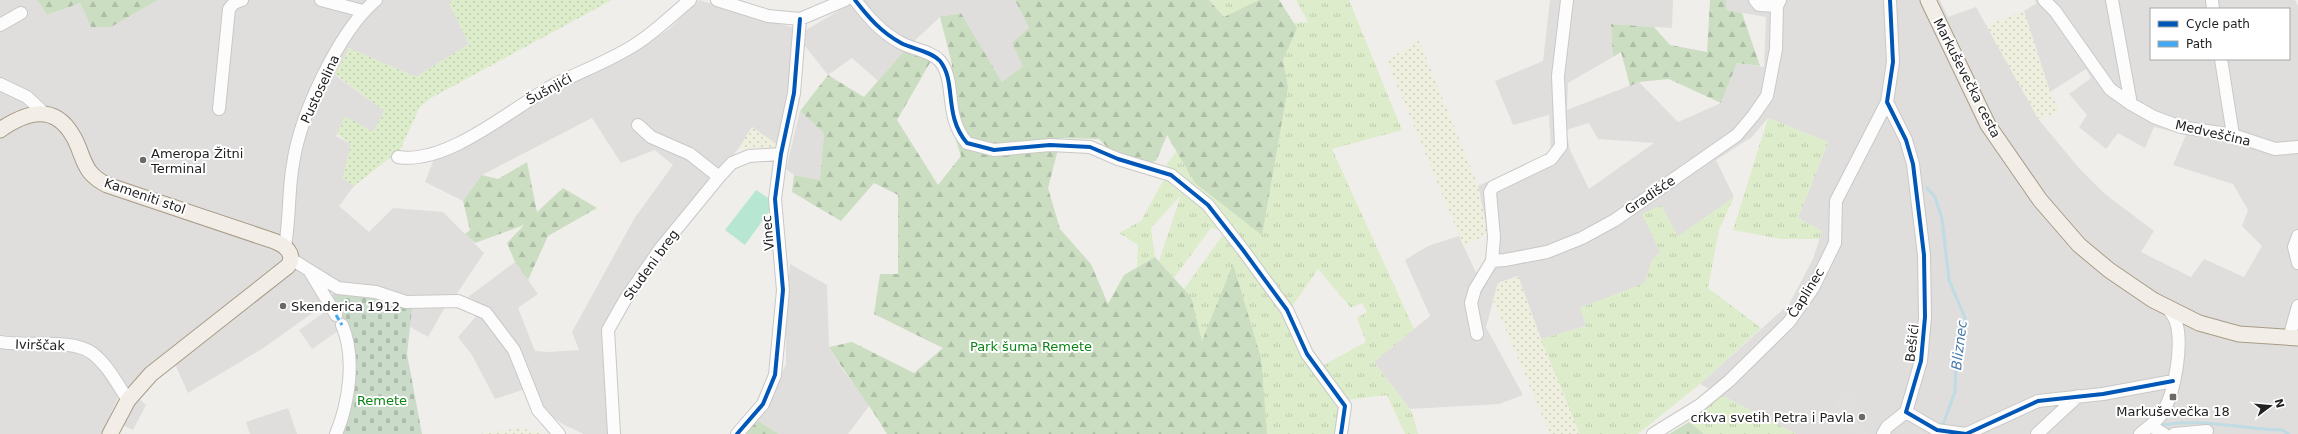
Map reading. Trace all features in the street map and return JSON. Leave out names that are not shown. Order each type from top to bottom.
[{"type":"main road","name":"Markuševečka cesta","points":[[1928,0],[1988,124],[2040,200],[2079,245],[2109,270],[2166,307],[2199,323],[2240,334],[2293,338]]},
{"type":"main road","name":"Kameniti stol","points":[[43,112],[54,116],[65,125],[73,135],[89,171],[107,185],[264,237],[288,252]]},
{"type":"main road","points":[[0,130],[16,120],[43,112]]},
{"type":"main road","points":[[110,434],[128,400],[163,364],[288,266],[288,252]]},
{"type":"street","points":[[218,109],[229,9],[234,3],[242,0]]},
{"type":"street","points":[[321,0],[363,11]]},
{"type":"street","name":"Pustoselina","points":[[288,252],[293,162],[301,128],[311,102],[332,59],[363,11],[376,0]]},
{"type":"street","name":"Šušnjići","points":[[398,157],[421,157],[472,136],[553,86],[636,44],[690,0]]},
{"type":"street","points":[[717,0],[768,16],[800,19],[845,0]]},
{"type":"street","points":[[855,0],[876,27],[901,43],[932,55],[939,60],[947,78],[955,126],[967,143],[994,150],[1050,145],[1090,147],[1118,159],[1164,172],[1208,205],[1287,310],[1307,354],[1345,406],[1341,434]]},
{"type":"street","points":[[1477,334],[1471,303],[1475,289],[1492,261],[1494,237],[1490,192],[1494,187],[1551,159],[1561,146],[1558,76],[1567,0]]},
{"type":"street","points":[[1755,0],[1759,5],[1778,3]]},
{"type":"street","points":[[1886,102],[1893,62],[1890,0]]},
{"type":"street","name":"Medveščina","points":[[2044,0],[2054,11],[2110,89],[2131,104],[2154,117],[2181,127],[2233,135],[2275,149],[2298,147]]},
{"type":"street","points":[[2112,0],[2131,104]]},
{"type":"street","name":"Gradišće","points":[[1492,261],[1547,252],[1582,238],[1615,220],[1737,135],[1767,96],[1776,49],[1778,3]]},
{"type":"street","points":[[0,25],[21,13]]},
{"type":"street","name":"Vinec","points":[[737,434],[763,404],[775,375],[783,290],[775,199],[781,154],[794,93],[800,19]]},
{"type":"street","points":[[2221,60],[2233,135]]},
{"type":"street","points":[[0,84],[27,97],[43,112]]},
{"type":"street","name":"Bešići","points":[[1886,102],[1906,140],[1913,164],[1924,255],[1925,317],[1921,361],[1906,412]]},
{"type":"street","name":"Čaplinec","points":[[1653,434],[1700,405],[1729,381],[1789,322],[1809,294],[1835,243],[1836,201],[1886,102]]},
{"type":"street","points":[[638,125],[651,137],[690,154],[718,177]]},
{"type":"street","name":"Studeni breg","points":[[614,434],[608,330],[625,300],[660,249],[718,177],[741,158],[781,154]]},
{"type":"street","points":[[2298,236],[2294,247],[2298,263]]},
{"type":"street","points":[[288,252],[309,269],[338,288],[376,292],[406,302],[458,301],[486,313],[514,350],[538,410],[559,434]]},
{"type":"street","points":[[309,269],[339,320],[348,340],[349,357],[344,409],[336,434]]},
{"type":"street","points":[[2293,338],[2298,306]]},
{"type":"street","points":[[2140,434],[2151,426],[2164,410],[2173,381],[2178,338],[2176,322],[2166,307]]},
{"type":"street","points":[[2178,338],[2185,329],[2199,323]]},
{"type":"street","name":"Ivirščak","points":[[0,342],[15,345],[73,346],[92,353],[108,371],[128,400]]},
{"type":"street","points":[[1883,434],[1887,428],[1906,412],[1942,431],[1966,434],[2038,401],[2103,394],[2173,381]]},
{"type":"street","points":[[2037,434],[2078,396]]},
{"type":"street","points":[[2151,426],[2164,434]]},
{"type":"street","points":[[2174,434],[2207,431]]},
{"type":"shaded area","points":[[0,0],[37,0],[47,15],[80,3],[91,27],[111,27],[158,0],[453,0],[449,3],[469,44],[416,77],[349,48],[335,75],[384,111],[373,132],[345,117],[336,136],[351,144],[343,178],[354,186],[339,206],[369,232],[393,208],[443,212],[484,253],[456,295],[413,298],[386,290],[342,282],[331,278],[314,289],[325,304],[262,349],[188,393],[169,351],[120,393],[102,434],[0,434]]},
{"type":"shaded area","points":[[699,0],[794,28],[797,39],[779,146],[752,127],[739,148],[649,254],[621,295],[602,335],[610,418],[607,434],[584,434],[564,425],[545,411],[482,306],[468,297],[515,262],[538,294],[518,308],[535,351],[549,352],[579,350],[572,332],[634,219],[673,165],[655,150],[621,163],[592,118],[482,175],[463,201],[425,182],[434,159],[543,97],[634,53],[669,29]]},
{"type":"shaded area","points":[[858,0],[1015,0],[1029,28],[1023,66],[1002,82],[961,13],[940,17],[910,45],[892,35]]},
{"type":"shaded area","points":[[1550,0],[1673,0],[1672,28],[1611,24],[1613,57],[1568,83],[1567,110],[1639,82],[1678,122],[1721,103],[1737,63],[1764,67],[1766,17],[1726,10],[1726,0],[1940,0],[1948,17],[1976,7],[2039,120],[2079,168],[2105,194],[2154,231],[2141,252],[2191,277],[2204,259],[2244,277],[2262,246],[2242,226],[2248,210],[2233,184],[2173,165],[2186,135],[2154,127],[2145,148],[2118,133],[2106,149],[2079,127],[2087,115],[2069,94],[2091,78],[2086,69],[2050,92],[2024,11],[2037,3],[2034,0],[2295,0],[2298,6],[2298,434],[1796,434],[1700,384],[1789,304],[1813,259],[1822,231],[1798,218],[1828,142],[1768,118],[1752,137],[1716,160],[1734,197],[1652,260],[1645,283],[1581,308],[1586,326],[1541,339],[1518,276],[1498,283],[1486,327],[1523,395],[1499,404],[1410,409],[1374,362],[1430,316],[1405,260],[1428,246],[1459,236],[1476,273],[1488,258],[1488,233],[1478,186],[1551,153],[1549,115],[1513,125],[1495,81],[1543,61]],"holes":[[[1589,123],[1598,139],[1654,143],[1589,189],[1570,150],[1566,130]]]},
{"type":"shaded area","points":[[852,3],[905,50],[878,81],[852,58],[828,75],[805,46],[806,30]]},
{"type":"shaded area","points":[[800,111],[824,133],[820,180],[794,175],[786,169]]},
{"type":"shaded area","points":[[790,264],[827,285],[829,347],[842,369],[870,405],[848,434],[779,434],[757,420],[770,402],[786,364],[786,314]]},
{"type":"shaded area","points":[[445,307],[428,337],[409,326],[412,309]]},
{"type":"shaded area","points":[[328,310],[337,324],[335,325],[338,331],[312,349],[299,330]]},
{"type":"shaded area","points":[[479,313],[505,345],[525,389],[495,399],[472,355],[458,337]]},
{"type":"shaded area","points":[[1847,390],[1863,402],[1849,412],[1858,425],[1871,434],[1857,434],[1830,416],[1839,393]]},
{"type":"shaded area","points":[[137,397],[146,405],[133,430],[120,424]]},
{"type":"shaded area","points":[[288,408],[297,434],[250,434],[246,422]]},
{"type":"green space","points":[[37,0],[158,0],[111,27],[91,27],[80,3],[47,15]]},
{"type":"green space","points":[[453,0],[612,0],[431,98],[420,107],[400,150],[354,186],[343,178],[351,144],[337,134],[345,116],[373,132],[384,111],[335,74],[349,48],[416,77],[469,44],[449,3]]},
{"type":"green space","name":"Park šuma Remete","points":[[1015,0],[1209,0],[1224,17],[1259,0],[1279,0],[1297,28],[1283,60],[1288,87],[1262,235],[1195,183],[1167,135],[1156,161],[1148,163],[1115,155],[1099,139],[1061,138],[1048,188],[1060,229],[1091,264],[1108,304],[1124,275],[1155,257],[1191,297],[1202,341],[1233,264],[1261,358],[1267,434],[887,434],[829,347],[852,342],[914,373],[943,348],[874,314],[880,274],[898,274],[898,195],[874,183],[841,221],[792,192],[794,175],[820,180],[824,133],[800,111],[828,75],[864,97],[905,50],[931,61],[897,120],[938,185],[961,156],[948,116],[952,64],[940,17],[961,13],[1002,82],[1023,66],[1012,43],[1029,28]]},
{"type":"green space","points":[[1209,0],[1259,0],[1224,17]]},
{"type":"green space","points":[[1296,0],[1349,0],[1402,130],[1332,149],[1414,329],[1374,362],[1412,412],[1418,434],[1405,434],[1387,395],[1346,400],[1320,367],[1366,342],[1357,318],[1367,312],[1362,303],[1351,308],[1318,269],[1291,308],[1278,306],[1290,331],[1341,404],[1340,434],[1267,434],[1233,265],[1202,342],[1191,297],[1184,289],[1225,232],[1211,228],[1174,278],[1159,261],[1181,195],[1151,228],[1155,257],[1137,267],[1138,245],[1119,233],[1141,221],[1163,181],[1176,179],[1166,165],[1177,151],[1195,183],[1288,87],[1283,60],[1296,29],[1293,23],[1308,22]]},
{"type":"green space","points":[[1710,0],[1726,0],[1726,10],[1742,13],[1760,66],[1737,63],[1721,103],[1669,79],[1639,82],[1630,86],[1621,52],[1613,57],[1611,24],[1654,27],[1670,45],[1707,52]]},
{"type":"green space","points":[[2024,11],[2050,92],[2060,111],[2039,120],[1986,25]]},
{"type":"green space","points":[[1419,40],[1478,186],[1488,233],[1464,247],[1387,61]]},
{"type":"green space","points":[[1768,118],[1828,142],[1798,218],[1822,231],[1820,239],[1782,239],[1733,230]]},
{"type":"green space","points":[[752,127],[779,146],[769,150],[748,151],[739,148]]},
{"type":"green space","points":[[527,162],[537,212],[563,188],[597,208],[548,236],[528,280],[515,262],[507,243],[524,225],[475,243],[465,234],[470,230],[463,201],[482,175],[498,179]]},
{"type":"green space","points":[[756,190],[773,201],[773,206],[745,245],[725,230]]},
{"type":"green space","points":[[1734,197],[1719,230],[1708,288],[1761,328],[1700,384],[1638,434],[1580,434],[1541,339],[1586,326],[1580,308],[1645,283],[1652,260],[1660,252],[1642,214],[1661,205],[1678,236]]},
{"type":"green space","points":[[1518,276],[1541,339],[1580,434],[1550,434],[1493,300],[1498,283]]},
{"type":"green space","name":"Remete","points":[[349,292],[386,300],[412,309],[407,354],[422,434],[340,434],[349,332],[343,318],[328,295]]},
{"type":"green space","points":[[1721,395],[1796,434],[1704,434],[1689,422]]},
{"type":"green space","points":[[757,420],[779,434],[746,434]]},
{"type":"green space","points":[[1689,422],[1704,434],[1669,434]]},
{"type":"green space","points":[[520,428],[544,434],[480,434]]},
{"type":"waterway","name":"Bliznec","points":[[1927,188],[1935,197],[1942,219],[1949,280],[1965,318],[1956,361],[1955,392],[1942,427]]},
{"type":"waterway","points":[[2164,425],[2179,423],[2208,423],[2282,430],[2288,434]]},
{"type":"marked path","points":[[336,315],[342,325]]},
{"type":"cycle path","points":[[855,0],[870,19],[887,34],[905,45],[932,55],[940,61],[945,69],[948,79],[955,121],[967,143],[994,150],[1050,145],[1090,147],[1118,159],[1171,175],[1208,205],[1287,310],[1307,354],[1345,406],[1341,434]]},
{"type":"cycle path","points":[[1890,0],[1893,62],[1887,102],[1906,140],[1913,164],[1924,255],[1925,317],[1921,361],[1906,412],[1937,430],[1966,434],[2038,401],[2103,394],[2173,381]]},
{"type":"cycle path","points":[[737,434],[763,404],[775,375],[783,290],[775,199],[781,154],[794,93],[800,19]]},
{"type":"place","name":"Ameropa Žitni Terminal","points":[[143,160]]},
{"type":"place","name":"Skenderica 1912","points":[[283,306]]},
{"type":"place","name":"Markuševečka 18","points":[[2173,397]]},
{"type":"place","name":"crkva svetih Petra i Pavla","points":[[1862,417]]}]
